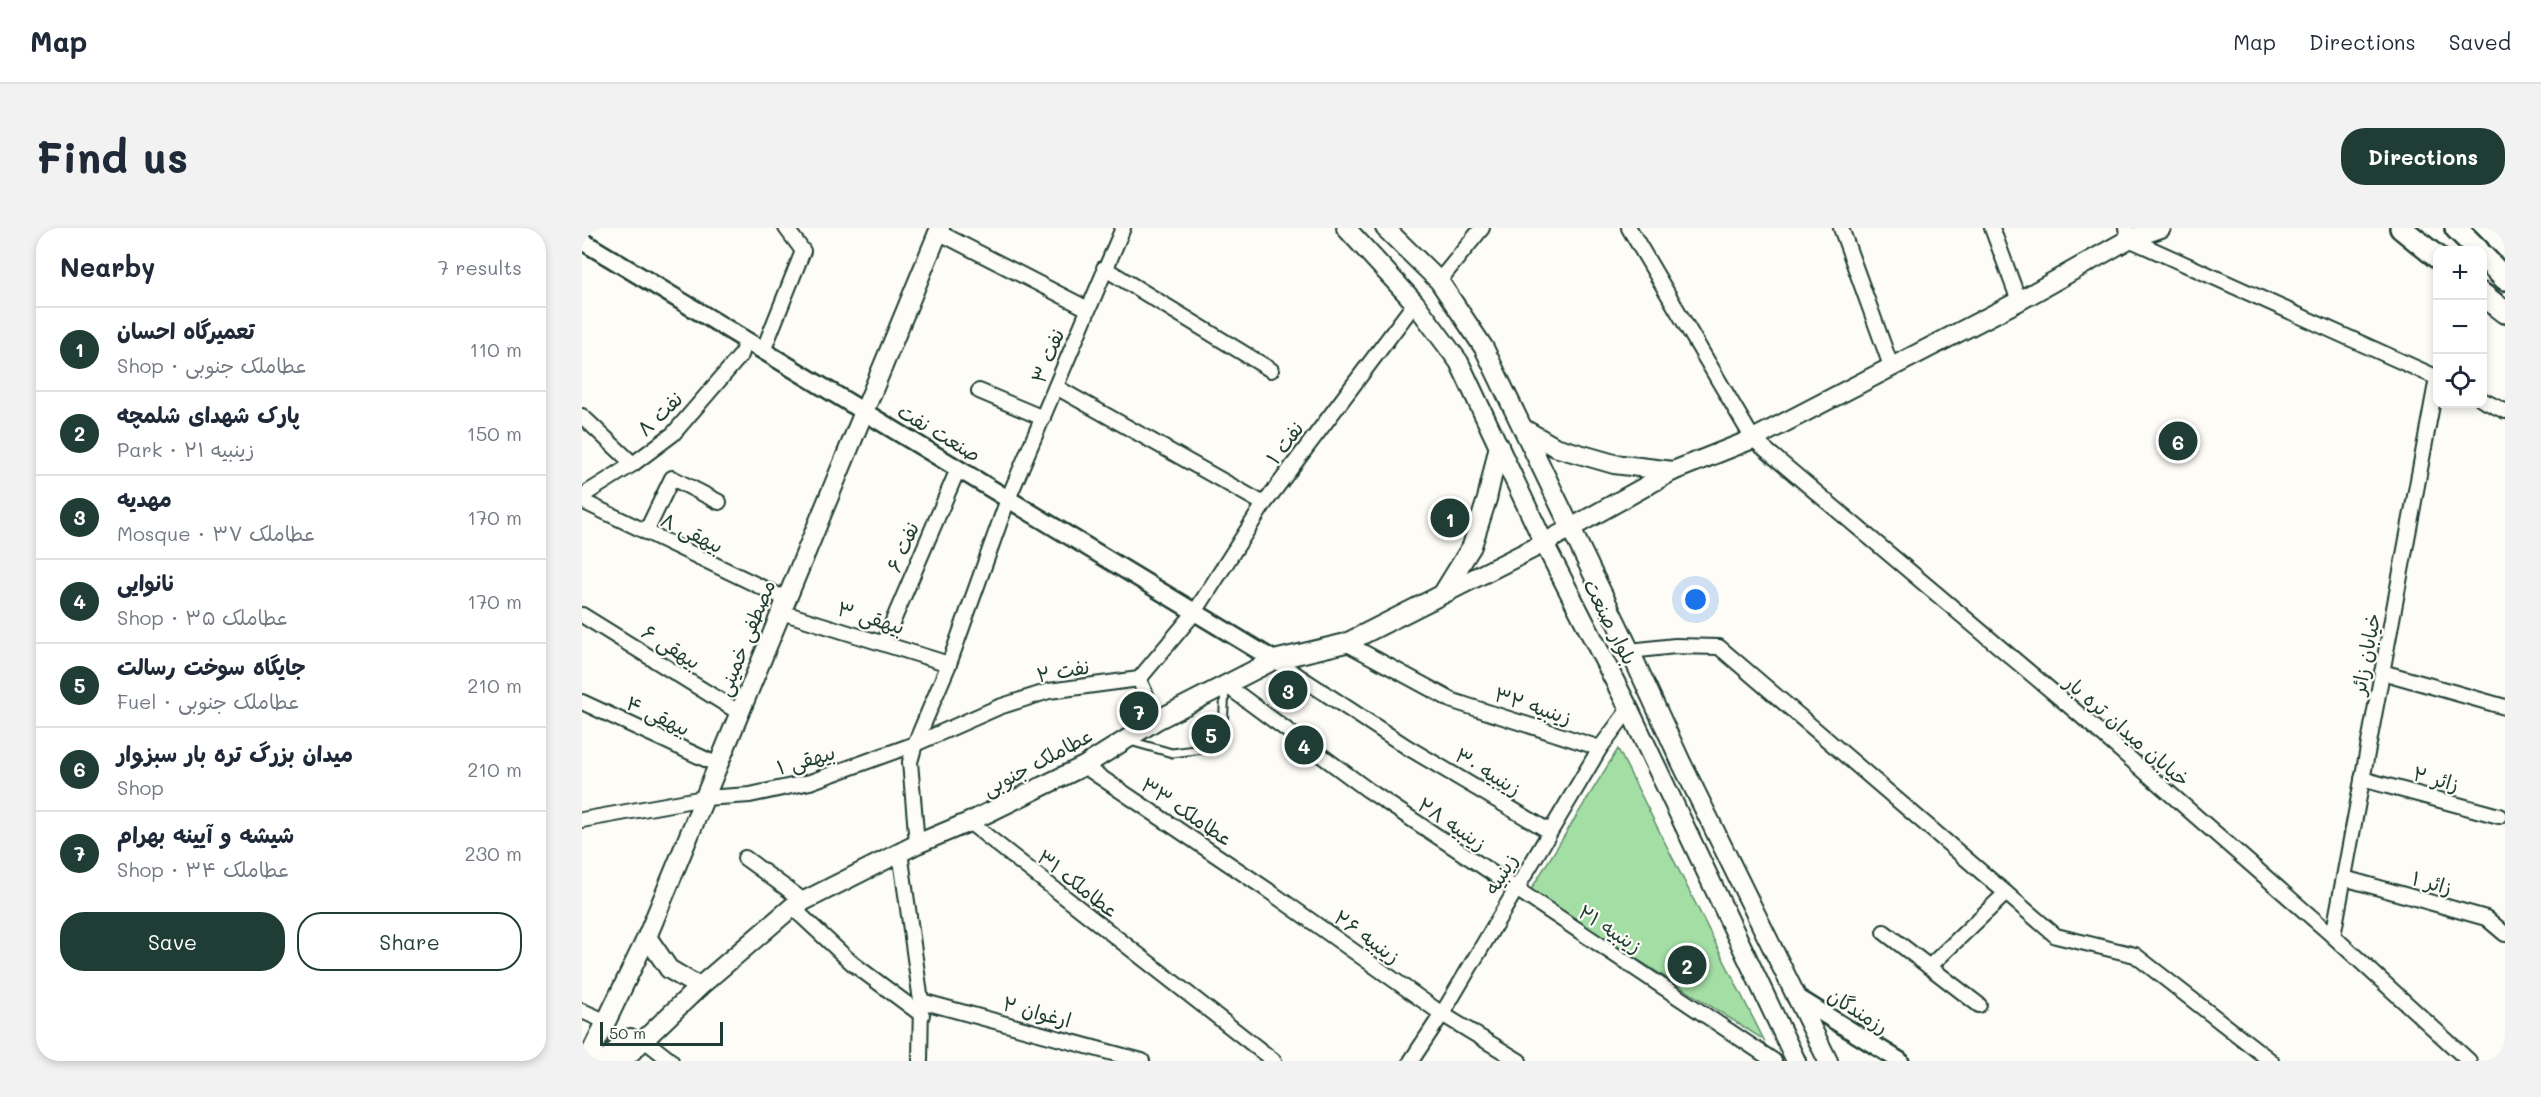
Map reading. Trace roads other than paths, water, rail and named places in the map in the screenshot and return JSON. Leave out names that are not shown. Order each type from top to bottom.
[{"type":"highway","points":[[2401,228],[2433,254]]},
{"type":"highway","points":[[2456,228],[2474,246]]},
{"type":"highway","points":[[2487,260],[2505,279]]},
{"type":"highway","points":[[2487,298],[2505,312]]},
{"type":"main road","name":"بلوار صنعت","points":[[1346,228],[1415,303],[1459,362],[1544,543],[1629,709],[1796,1061]]},
{"type":"main road","name":"بلوار صنعت","points":[[1385,228],[1439,281],[1484,348],[1681,762],[1828,1061]]},
{"type":"main road","name":"عطاملک جنوبی","points":[[699,987],[798,904],[900,852],[969,822],[1084,766],[1157,720],[1275,660],[1346,643],[1544,543],[1673,471],[1753,438],[2019,301],[2128,234],[2161,228]]},
{"type":"main road","name":"مصطفی خمینی","points":[[587,1061],[647,937],[939,230]]},
{"type":"main road","points":[[1459,362],[1484,348]]},
{"type":"main road","points":[[1524,429],[1556,447],[1604,461],[1673,471]]},
{"type":"main road","points":[[1443,593],[1472,546],[1487,499],[1499,445]]},
{"type":"main road","points":[[1659,772],[1681,762]]},
{"type":"main road","points":[[647,937],[669,969],[699,987]]},
{"type":"main road","points":[[622,1061],[699,987]]},
{"type":"main road","points":[[604,1061],[623,1043],[699,987]]},
{"type":"street","points":[[763,351],[803,251],[786,228]]},
{"type":"street","name":"نفت ۳","points":[[917,844],[910,762],[915,744],[949,664],[1008,499],[1104,268],[1123,228]]},
{"type":"street","points":[[1439,281],[1482,228]]},
{"type":"street","name":"خیابان میدان تره بار","points":[[1629,228],[1753,438],[2080,715],[2333,936],[2469,1061]]},
{"type":"street","points":[[1841,228],[1891,366]]},
{"type":"street","points":[[1992,228],[2019,301]]},
{"type":"street","points":[[939,230],[1088,309]]},
{"type":"street","points":[[2128,234],[2433,376]]},
{"type":"street","name":"صنعت نفت","points":[[584,245],[1275,660]]},
{"type":"street","points":[[1104,268],[1271,370]]},
{"type":"street","name":"نفت ۱","points":[[1195,612],[1264,504],[1415,303]]},
{"type":"street","name":"نفت ۸","points":[[582,496],[633,464],[673,434],[741,355],[746,341]]},
{"type":"street","points":[[1056,387],[1264,504]]},
{"type":"street","points":[[979,391],[1043,418]]},
{"type":"street","name":"خیابان زائر","points":[[2333,936],[2433,399]]},
{"type":"street","points":[[2487,402],[2505,411]]},
{"type":"street","points":[[582,417],[633,464]]},
{"type":"street","name":"نفت ۶","points":[[884,642],[958,469]]},
{"type":"street","points":[[646,532],[672,478],[719,502]]},
{"type":"street","name":"بیهقی ۸","points":[[582,501],[646,532],[784,606]]},
{"type":"street","name":"بیهقی ۳","points":[[784,606],[949,664]]},
{"type":"street","points":[[1157,720],[1139,679],[1195,612]]},
{"type":"street","name":"بیهقی ۶","points":[[582,615],[740,712]]},
{"type":"street","name":"زینبیه ۳۲","points":[[1346,643],[1453,701],[1600,748]]},
{"type":"street","points":[[1630,651],[1676,646],[1719,647],[2056,936],[2135,955],[2271,1061]]},
{"type":"street","name":"زینبیه ۳۰","points":[[1275,660],[1407,747],[1549,831]]},
{"type":"street","points":[[2382,672],[2505,707]]},
{"type":"street","name":"نفت ۲","points":[[915,744],[999,707],[1049,691],[1139,679]]},
{"type":"street","name":"زینبیه ۲۸","points":[[1226,685],[1368,790],[1514,890]]},
{"type":"street","name":"بیهقی ۴","points":[[582,702],[718,765]]},
{"type":"street","name":"زینبیه","points":[[1411,1061],[1442,1014],[1600,748],[1629,709]]},
{"type":"street","name":"بیهقی ۱","points":[[582,820],[704,798],[750,795],[810,782],[915,744]]},
{"type":"street","name":"عطاملک ۳۳","points":[[1084,766],[1269,891]]},
{"type":"street","name":"زائر ۲","points":[[2362,779],[2499,816]]},
{"type":"street","name":"عطاملک ۳۱","points":[[969,822],[1274,1061]]},
{"type":"street","points":[[900,852],[921,1008],[920,1061]]},
{"type":"street","points":[[745,858],[798,904],[852,963],[921,1008]]},
{"type":"street","name":"زائر ۱","points":[[2344,878],[2486,918],[2505,934]]},
{"type":"street","name":"زینبیه ۲۱","points":[[1514,890],[1774,1061]]},
{"type":"street","name":"زینبیه ۲۶","points":[[1269,891],[1442,1014],[1519,1061]]},
{"type":"street","points":[[1929,967],[2006,893]]},
{"type":"street","points":[[1884,932],[1979,1005]]},
{"type":"street","name":"رزمندگان","points":[[1795,996],[1900,1061]]},
{"type":"street","name":"ارغوان ۲","points":[[921,1008],[1142,1061]]},
{"type":"street","points":[[582,1011],[605,1021]]},
{"type":"street","points":[[643,1039],[671,1061]]},
{"type":"lane","points":[[1125,740],[1172,753],[1203,749],[1223,729],[1226,685]]},
{"type":"place","name":"میدان بزرگ تره بار سبزوار","points":[[2178,441]]},
{"type":"place","name":"تعمیرگاه احسان","points":[[1450,518]]},
{"type":"place","name":"مهدیه","points":[[1288,690]]},
{"type":"place","name":"شیشه و آیینه بهرام","points":[[1139,711]]},
{"type":"place","name":"جایگاه سوخت رسالت","points":[[1211,734]]},
{"type":"place","name":"نانوایی","points":[[1304,745]]},
{"type":"place","name":"پارک شهدای شلمچه","points":[[1687,965]]}]
